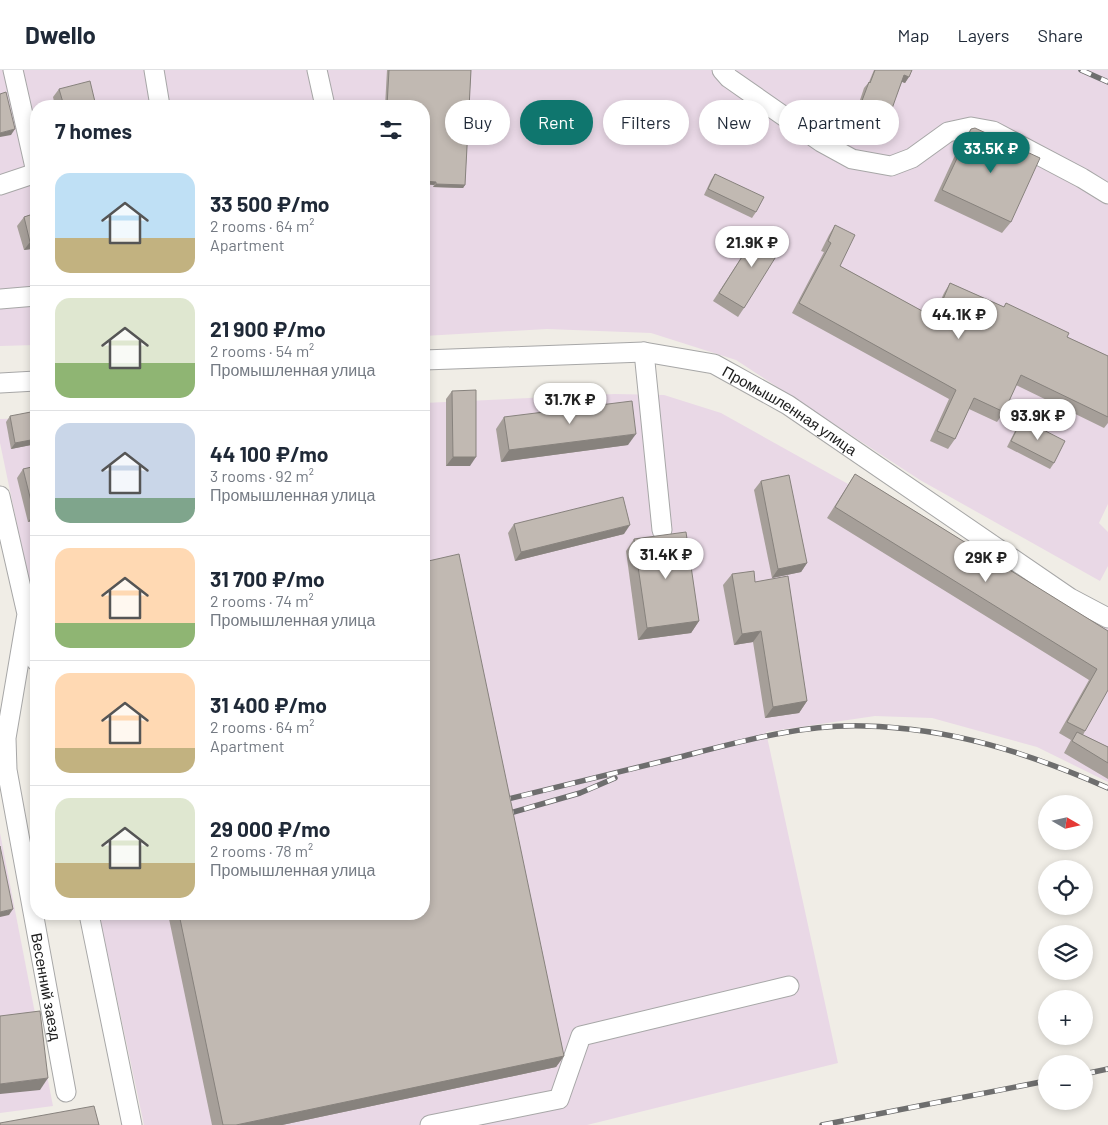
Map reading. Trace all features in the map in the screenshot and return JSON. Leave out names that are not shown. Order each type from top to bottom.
[{"type":"street","points":[[13,70],[30,145]]},
{"type":"street","points":[[154,70],[159,100]]},
{"type":"street","points":[[317,70],[324,100]]},
{"type":"street","points":[[722,70],[729,78],[820,142],[852,159],[891,166],[912,158],[948,132],[971,128],[992,131],[1082,178],[1108,194]]},
{"type":"street","points":[[0,185],[30,174]]},
{"type":"street","points":[[0,299],[30,296]]},
{"type":"street","points":[[644,352],[662,530]]},
{"type":"street","name":"Промышленная улица","points":[[430,360],[644,352],[714,364],[779,400],[1070,598],[1108,618]]},
{"type":"street","points":[[0,383],[30,381]]},
{"type":"street","name":"Весенний заезд","points":[[0,496],[27,614],[6,738],[4,770],[30,905]]},
{"type":"street","points":[[27,614],[30,630]]},
{"type":"street","name":"Весенний заезд","points":[[33,920],[66,1092]]},
{"type":"street","points":[[90,920],[132,1125]]},
{"type":"street","points":[[430,1125],[559,1099],[581,1036],[789,986]]},
{"type":"shaded area","points":[[0,70],[1108,70],[1108,504],[1099,523],[1108,532],[1108,566],[1100,581],[920,480],[736,360],[651,333],[547,329],[430,336],[430,100],[30,100],[30,345],[0,346]]},
{"type":"shaded area","points":[[615,394],[664,395],[721,413],[1108,629],[1108,782],[1037,747],[932,718],[875,716],[766,732],[838,1063],[587,1125],[144,1125],[100,920],[430,920],[430,403]]},
{"type":"shaded area","points":[[30,418],[30,586],[0,443],[0,419]]},
{"type":"shaded area","points":[[0,833],[53,1106],[0,1113]]},
{"type":"building","points":[[389,70],[471,70],[469,100],[445,100],[445,145],[467,145],[465,185],[436,184],[436,182],[430,182],[430,100],[387,100]]},
{"type":"building","points":[[875,70],[912,70],[909,77],[904,75],[895,100],[862,100]]},
{"type":"building","points":[[90,81],[95,100],[62,100],[59,89]]},
{"type":"building","points":[[6,92],[15,129],[0,133],[0,94]]},
{"type":"building","points":[[975,128],[1040,158],[1011,222],[942,190],[971,129]]},
{"type":"building","points":[[715,174],[764,197],[756,212],[708,189]]},
{"type":"building","points":[[30,215],[30,242],[24,217]]},
{"type":"building","points":[[835,225],[855,235],[840,266],[935,318],[950,283],[1004,307],[1006,303],[1069,333],[1067,337],[1108,356],[1108,417],[1021,375],[1004,412],[974,398],[955,439],[937,431],[956,390],[799,303],[831,243],[828,241]]},
{"type":"building","points":[[761,227],[785,242],[744,308],[719,293]]},
{"type":"building","points":[[476,390],[476,457],[453,457],[452,391]]},
{"type":"building","points":[[632,401],[636,434],[509,450],[504,417]]},
{"type":"building","points":[[30,412],[30,440],[15,443],[10,416]]},
{"type":"building","points":[[1022,419],[1065,441],[1054,463],[1011,441]]},
{"type":"building","points":[[30,467],[30,497],[23,469]]},
{"type":"building","points":[[855,474],[1108,631],[1108,690],[1085,731],[1067,722],[1097,669],[835,507]]},
{"type":"building","points":[[789,475],[807,563],[778,569],[761,481]]},
{"type":"building","points":[[623,497],[630,525],[521,552],[514,524]]},
{"type":"building","points":[[686,532],[699,621],[647,628],[634,539]]},
{"type":"building","points":[[459,554],[564,1056],[236,1125],[223,1125],[180,920],[430,920],[430,561]]},
{"type":"building","points":[[754,571],[755,582],[788,576],[807,701],[773,707],[761,631],[742,634],[732,574]]},
{"type":"building","points":[[1077,732],[1108,747],[1108,763],[1072,741]]},
{"type":"building","points":[[0,846],[13,909],[0,912]]},
{"type":"building","points":[[40,1011],[48,1078],[0,1084],[0,1016]]},
{"type":"building","points":[[94,1106],[99,1125],[0,1125],[0,1123]]},
{"type":"railway","points":[[1081,70],[1108,82]]},
{"type":"railway","points":[[500,801],[751,739],[841,726],[896,728],[959,737],[1049,764],[1108,788]]},
{"type":"railway","points":[[503,815],[580,793],[615,778]]},
{"type":"railway","points":[[1093,1072],[1108,1069]]},
{"type":"railway","points":[[822,1125],[1038,1083]]}]
